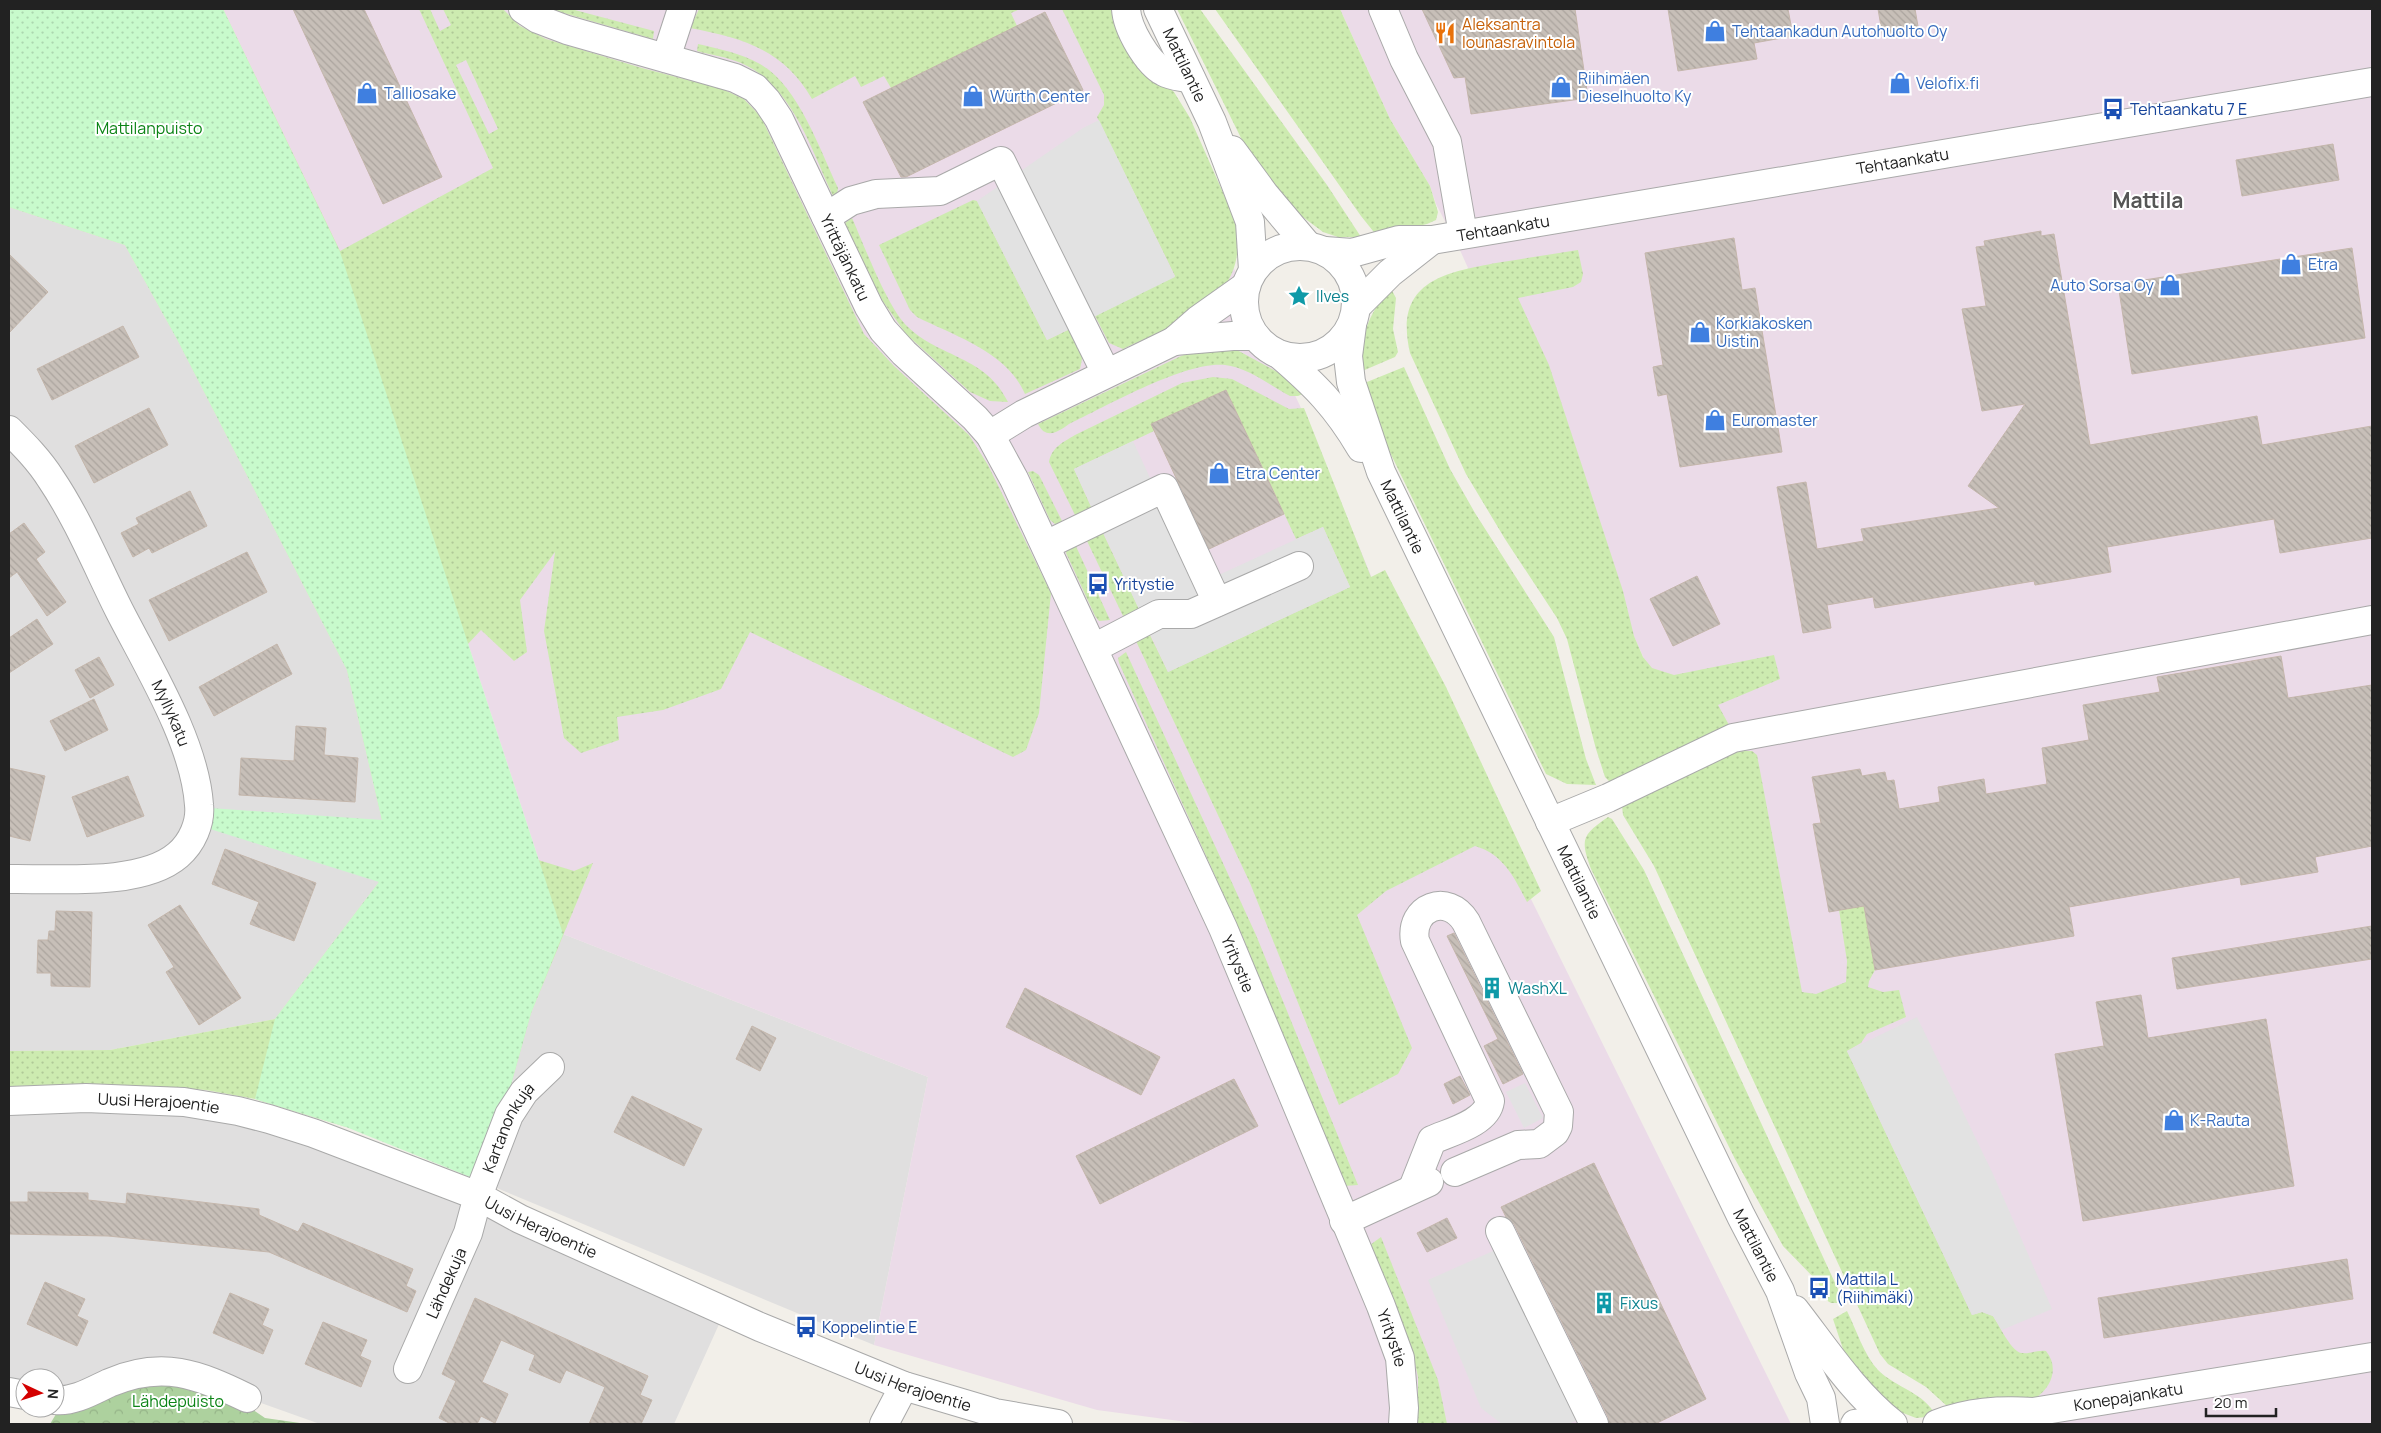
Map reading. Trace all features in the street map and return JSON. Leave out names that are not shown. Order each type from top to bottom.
[{"type":"street","name":"Yrittäjänkatu","points":[[523,9],[538,20],[567,30],[717,71],[755,88],[767,101],[779,119],[869,307],[883,330],[975,418],[990,435]]},
{"type":"street","points":[[666,58],[682,9]]},
{"type":"street","points":[[1126,9],[1126,18],[1144,54],[1164,72],[1191,79]]},
{"type":"street","name":"Mattilantie","points":[[1158,9],[1212,122],[1250,222],[1250,278]]},
{"type":"street","points":[[1383,9],[1404,59],[1447,142],[1463,234]]},
{"type":"street","name":"Tehtaankatu","points":[[1317,248],[1352,253],[1399,240],[1432,240],[2372,82]]},
{"type":"street","name":"Mattilantie","points":[[1212,122],[1265,195],[1317,248]]},
{"type":"street","points":[[826,217],[851,202],[876,194],[940,192],[1002,161],[1106,373]]},
{"type":"street","name":"Tehtaankatu","points":[[1354,315],[1390,273],[1432,240]]},
{"type":"street","points":[[990,435],[1024,414],[1174,341],[1250,278],[1264,258],[1278,250],[1292,246],[1317,248],[1338,260],[1349,274],[1356,289],[1354,315],[1342,341],[1327,352],[1312,358],[1296,359],[1280,355],[1266,348],[1255,336],[1246,321],[1244,303],[1250,278]]},
{"type":"street","name":"Mattilantie","points":[[1354,315],[1348,356],[1351,382],[1381,472],[1741,1216],[1780,1291],[1809,1373],[1821,1398],[1825,1424]]},
{"type":"street","points":[[1174,341],[1255,336]]},
{"type":"street","name":"Mattilantie","points":[[1280,355],[1323,394],[1381,472]]},
{"type":"street","name":"Myllykatu","points":[[9,430],[35,456],[70,512],[172,716],[192,768],[200,807],[194,832],[187,845],[178,855],[152,870],[114,878],[9,879]]},
{"type":"street","name":"Yritystie","points":[[990,435],[1046,545],[1223,928],[1381,1306],[1400,1358],[1404,1408],[1403,1424]]},
{"type":"street","points":[[1046,545],[1164,488],[1217,602]]},
{"type":"street","points":[[1094,648],[1159,614],[1191,614],[1299,566]]},
{"type":"street","points":[[1550,822],[1608,798],[1733,738],[2372,620]]},
{"type":"street","points":[[1344,1221],[1413,1188],[1470,1171],[1518,1146],[1539,1144],[1555,1132],[1558,1126],[1559,1112],[1462,915],[1448,906],[1431,907],[1424,911],[1415,925],[1415,941],[1488,1094],[1489,1107],[1482,1116],[1432,1140],[1413,1188]]},
{"type":"street","name":"Kartanonkuja","points":[[478,1196],[509,1115],[524,1092],[550,1067]]},
{"type":"street","name":"Uusi Herajoentie","points":[[9,1101],[138,1099],[184,1102],[238,1111],[313,1133],[478,1196],[520,1219],[760,1327],[904,1386],[996,1413],[1058,1424]]},
{"type":"street","name":"Lähdekuja","points":[[408,1369],[468,1233],[478,1196]]},
{"type":"street","points":[[1500,1231],[1594,1424]]},
{"type":"street","name":"Mattilantie","points":[[1780,1291],[1857,1391],[1892,1424]]},
{"type":"street","name":"Konepajankatu","points":[[1937,1424],[1968,1414],[1996,1410],[2033,1412],[2372,1357]]},
{"type":"street","points":[[65,1401],[76,1398],[118,1379],[145,1372],[170,1370],[207,1379],[247,1398]]},
{"type":"street","points":[[884,1424],[904,1386]]},
{"type":"street","name":"Konepajankatu","points":[[2003,1424],[2033,1412]]},
{"type":"street","points":[[1855,1424],[1863,1421],[1879,1421],[1892,1424]]},
{"type":"shaded area","points":[[223,9],[1109,9],[1302,410],[1372,578],[1791,1424],[1202,1424],[1097,1410],[874,1345],[928,1077],[563,934],[340,252]]},
{"type":"shaded area","points":[[1340,9],[2372,9],[2372,1424],[2011,1424],[1696,774],[1459,248],[1436,204],[1430,186],[1390,119]]},
{"type":"shaded area","points":[[1099,120],[1175,277],[1047,340],[977,201],[1083,128]]},
{"type":"shaded area","points":[[9,207],[125,245],[177,339],[347,670],[382,820],[379,882],[275,1019],[110,1050],[9,1051]]},
{"type":"shaded area","points":[[1133,441],[1199,584],[1323,527],[1350,587],[1168,672],[1074,469]]},
{"type":"shaded area","points":[[563,934],[928,1077],[874,1345],[475,1179],[531,1013]]},
{"type":"shaded area","points":[[1917,1017],[1993,1174],[2052,1309],[2002,1330],[1993,1316],[1982,1312],[1972,1315],[1847,1051]]},
{"type":"shaded area","points":[[1525,1083],[1543,1118],[1524,1128],[1506,1092]]},
{"type":"shaded area","points":[[9,1103],[238,1111],[725,1311],[674,1424],[320,1424],[247,1398],[65,1399],[65,1368],[15,1368],[15,1393],[9,1392]]},
{"type":"shaded area","points":[[1502,1247],[1583,1418],[1568,1424],[1502,1424],[1481,1408],[1428,1280]]},
{"type":"green space","points":[[9,9],[223,9],[340,251],[493,168],[419,9],[430,9],[440,31],[451,25],[443,9],[503,9],[520,26],[546,39],[642,68],[722,89],[744,99],[761,117],[864,334],[894,366],[969,435],[988,465],[1051,593],[1039,713],[1026,750],[1013,757],[750,632],[721,689],[663,710],[617,717],[619,740],[581,753],[564,738],[544,631],[555,552],[520,600],[527,652],[514,661],[481,630],[453,660],[509,851],[574,871],[593,863],[531,1013],[503,1113],[346,1127],[255,1099],[206,1090],[115,1085],[9,1086],[9,1051],[110,1050],[275,1019],[379,882],[382,820],[347,670],[177,339],[125,245],[9,207]],"holes":[[[466,60],[498,129],[489,134],[456,65]]]},
{"type":"green space","name":"Mattilanpuisto","points":[[9,9],[223,9],[340,252],[563,934],[531,1013],[503,1113],[475,1179],[346,1127],[255,1099],[275,1019],[379,882],[207,828],[210,808],[382,820],[347,670],[177,339],[125,245],[9,207]]},
{"type":"green space","points":[[550,9],[571,9],[654,31],[653,39]]},
{"type":"green space","points":[[699,9],[1020,9],[1011,13],[1017,26],[891,88],[884,76],[861,87],[855,76],[812,99],[801,82],[789,69],[760,49],[727,36],[690,28]]},
{"type":"green space","points":[[1062,9],[1111,9],[1113,21],[1126,46],[1174,92],[1190,118],[1236,222],[1238,249],[1233,272],[1222,290],[1207,305],[1188,318],[1123,349],[1109,343],[1095,316],[1175,276],[1097,117],[1104,105],[1104,95]]},
{"type":"green space","points":[[1177,9],[1200,9],[1327,185],[1361,237],[1338,237],[1323,232],[1292,209],[1243,142]]},
{"type":"green space","points":[[1215,9],[1340,9],[1390,119],[1430,186],[1438,212],[1436,220],[1427,224],[1377,236]]},
{"type":"green space","points":[[698,44],[753,60],[774,74],[797,102],[838,188],[837,194],[833,196],[798,120],[774,86],[759,73],[741,63],[697,51]]},
{"type":"green space","points":[[973,200],[977,201],[1047,340],[1070,329],[1083,354],[1080,369],[1025,394],[1017,379],[993,356],[979,347],[917,317],[910,310],[879,245]]},
{"type":"green space","points":[[852,218],[877,276],[900,318],[921,337],[988,375],[999,387],[1008,402],[990,401],[970,392],[906,334],[882,300],[845,223]]},
{"type":"green space","points":[[1578,250],[1583,274],[1581,282],[1573,287],[1518,298],[1549,365],[1623,591],[1634,636],[1643,657],[1652,668],[1674,675],[1774,655],[1780,679],[1718,705],[1729,725],[1610,782],[1605,777],[1596,749],[1567,639],[1557,618],[1505,539],[1466,474],[1410,353],[1407,329],[1409,309],[1417,295],[1429,284],[1444,276],[1481,266]]},
{"type":"green space","points":[[1390,287],[1396,298],[1393,329],[1398,352],[1395,357],[1360,372],[1362,347],[1367,327],[1376,308]]},
{"type":"green space","points":[[1235,349],[1283,375],[1307,392],[1298,396],[1290,396],[1242,369],[1225,365],[1208,366],[1189,370],[1146,386],[1056,432],[1045,432],[1038,424],[1181,356],[1198,350]]},
{"type":"green space","points":[[1404,367],[1450,469],[1475,513],[1554,637],[1586,759],[1596,785],[1567,784],[1546,774],[1367,405],[1362,384]]},
{"type":"green space","points":[[1213,377],[1232,379],[1289,409],[1304,408],[1371,577],[1385,570],[1446,687],[1541,891],[1527,902],[1507,868],[1493,855],[1475,846],[1386,891],[1357,915],[1412,1048],[1398,1074],[1339,1105],[1250,883],[1136,641],[1150,635],[1168,672],[1350,587],[1323,527],[1296,539],[1226,390],[1152,424],[1154,431],[1074,469],[1092,509],[1076,517],[1049,462],[1055,449],[1075,435],[1182,383]]},
{"type":"green space","points":[[1033,471],[1039,475],[1063,523],[1055,524],[1050,520],[1028,472]]},
{"type":"green space","points":[[1103,533],[1139,609],[1123,616],[1087,541]]},
{"type":"green space","points":[[1074,542],[1110,620],[1099,621],[1095,616],[1066,553],[1067,546]]},
{"type":"green space","points":[[1126,652],[1256,935],[1358,1185],[1344,1186],[1244,940],[1119,663],[1118,658]]},
{"type":"green space","points":[[1752,751],[1757,755],[1802,992],[1816,994],[1846,982],[1847,961],[1839,910],[1864,906],[1875,970],[1868,987],[1883,992],[1899,990],[1906,1017],[1867,1034],[1861,1043],[1847,1051],[1972,1315],[1982,1312],[1993,1316],[2010,1344],[2018,1352],[2046,1351],[2050,1357],[2053,1370],[2052,1376],[2047,1387],[2037,1397],[1948,1407],[1926,1387],[1888,1364],[1880,1354],[1654,866],[1623,815],[1622,806],[1734,752]]},
{"type":"green space","points":[[1608,817],[1612,819],[1644,870],[1842,1298],[1839,1303],[1831,1303],[1826,1300],[1818,1282],[1783,1246],[1735,1159],[1591,869],[1585,851],[1586,839],[1588,833],[1593,828]]},
{"type":"green space","points":[[1381,1237],[1438,1380],[1447,1424],[1418,1424],[1418,1377],[1412,1350],[1370,1245]]},
{"type":"green space","points":[[1847,1311],[1864,1349],[1878,1370],[1924,1401],[1936,1416],[1916,1418],[1890,1408],[1846,1358],[1833,1319]]},
{"type":"green space","name":"Lähdepuisto","points":[[118,1379],[207,1379],[265,1418],[307,1424],[50,1424],[54,1418],[65,1418],[65,1401]]},
{"type":"building","name":"Talliosake","points":[[293,9],[364,9],[442,177],[383,204]]},
{"type":"building","points":[[1422,9],[1575,9],[1588,98],[1471,114],[1465,77],[1454,78]]},
{"type":"building","points":[[1668,9],[1788,9],[1793,36],[1754,43],[1757,59],[1678,71]]},
{"type":"building","points":[[1878,9],[1915,9],[1919,32],[1883,38]]},
{"type":"building","name":"Würth Center","points":[[1045,12],[1083,90],[906,177],[901,177],[863,102]]},
{"type":"building","points":[[2333,144],[2339,180],[2242,196],[2236,160]]},
{"type":"building","points":[[2041,231],[2041,236],[2054,234],[2090,445],[2257,416],[2262,445],[2372,426],[2372,538],[2280,553],[2274,519],[2107,547],[2111,572],[2035,585],[2034,581],[1875,608],[1873,597],[1827,605],[1831,628],[1803,633],[1777,487],[1806,482],[1817,549],[1864,541],[1861,529],[1999,508],[1968,486],[2025,404],[1982,411],[1962,309],[1986,306],[1976,247],[1985,246],[1984,241]]},
{"type":"building","points":[[1734,238],[1742,290],[1755,288],[1782,452],[1680,467],[1667,394],[1658,396],[1653,367],[1663,365],[1645,253]]},
{"type":"building","points":[[2352,248],[2365,338],[2132,374],[2118,284]]},
{"type":"building","points":[[9,254],[48,292],[9,333]]},
{"type":"building","points":[[123,326],[139,357],[52,400],[37,369]]},
{"type":"building","name":"Etra Center","points":[[1226,390],[1284,514],[1209,549],[1151,424]]},
{"type":"building","points":[[149,408],[168,445],[94,483],[75,446]]},
{"type":"building","points":[[190,491],[207,526],[152,553],[149,548],[133,557],[121,533],[139,524],[136,518]]},
{"type":"building","points":[[24,523],[45,552],[36,559],[66,602],[47,616],[17,572],[9,578],[9,534]]},
{"type":"building","points":[[247,552],[267,592],[169,641],[149,600]]},
{"type":"building","points":[[1697,576],[1720,624],[1673,646],[1650,599]]},
{"type":"building","points":[[37,619],[53,644],[9,673],[9,638]]},
{"type":"building","points":[[277,644],[292,674],[214,716],[199,687]]},
{"type":"building","points":[[2281,656],[2288,698],[2372,685],[2372,846],[2315,857],[2318,872],[2241,885],[2240,877],[2069,907],[2074,936],[1875,970],[1864,906],[1829,912],[1813,824],[1821,823],[1812,777],[1860,769],[1862,776],[1885,772],[1887,781],[1894,780],[1899,809],[1940,802],[1938,787],[1984,779],[1986,794],[2047,784],[2042,748],[2089,740],[2083,705],[2160,692],[2157,677]]},
{"type":"building","points":[[99,657],[114,685],[90,698],[75,670]]},
{"type":"building","points":[[94,699],[108,730],[65,751],[50,721]]},
{"type":"building","points":[[296,726],[326,728],[324,755],[358,758],[355,802],[239,795],[241,758],[294,761]]},
{"type":"building","points":[[9,768],[45,776],[30,841],[9,836]]},
{"type":"building","points":[[128,776],[144,816],[87,837],[72,797]]},
{"type":"building","points":[[225,849],[316,883],[294,941],[250,924],[259,902],[212,884]]},
{"type":"building","points":[[180,905],[241,998],[199,1025],[166,972],[174,967],[148,925]]},
{"type":"building","points":[[56,911],[92,912],[90,987],[51,986],[51,973],[37,973],[38,940],[48,940],[49,931],[55,931]]},
{"type":"building","points":[[2372,926],[2372,959],[2177,989],[2172,958]]},
{"type":"building","points":[[1454,933],[1523,1074],[1503,1084],[1484,1046],[1498,1039],[1447,936]]},
{"type":"building","points":[[1025,988],[1160,1057],[1141,1095],[1006,1027]]},
{"type":"building","name":"K-Rauta","points":[[2141,995],[2148,1038],[2266,1019],[2294,1186],[2083,1221],[2055,1054],[2104,1046],[2096,1002]]},
{"type":"building","points":[[752,1026],[776,1038],[760,1071],[736,1059]]},
{"type":"building","points":[[1460,1076],[1470,1095],[1453,1104],[1444,1084]]},
{"type":"building","points":[[1234,1079],[1258,1126],[1100,1204],[1076,1156]]},
{"type":"building","points":[[632,1096],[702,1129],[684,1166],[614,1132]]},
{"type":"building","name":"Fixus","points":[[1594,1163],[1706,1399],[1655,1424],[1609,1424],[1608,1417],[1514,1224],[1506,1217],[1501,1207]]},
{"type":"building","points":[[28,1192],[88,1193],[88,1200],[126,1204],[127,1193],[259,1209],[259,1215],[298,1232],[303,1223],[413,1269],[406,1286],[416,1291],[407,1312],[269,1252],[108,1236],[9,1234],[9,1202],[28,1202]]},
{"type":"building","points":[[1447,1218],[1457,1238],[1427,1252],[1417,1233]]},
{"type":"building","points":[[2347,1259],[2353,1299],[2104,1338],[2098,1298]]},
{"type":"building","points":[[45,1282],[85,1299],[77,1316],[88,1321],[77,1346],[27,1324]]},
{"type":"building","points":[[230,1293],[269,1309],[262,1325],[273,1330],[263,1354],[213,1333]]},
{"type":"building","points":[[475,1298],[648,1376],[640,1395],[652,1400],[641,1424],[589,1424],[605,1387],[566,1370],[560,1383],[529,1370],[535,1355],[501,1340],[482,1382],[508,1394],[495,1423],[481,1416],[477,1424],[451,1424],[439,1418],[456,1381],[442,1374]]},
{"type":"building","points":[[323,1322],[367,1340],[360,1356],[371,1361],[361,1387],[305,1364]]},
{"type":"place","name":"Tehtaankadun Autohuolto Oy","points":[[1715,31]]},
{"type":"place","name":"Aleksantra lounasravintola","points":[[1445,33]]},
{"type":"place","name":"Velofix.fi","points":[[1900,83]]},
{"type":"place","name":"Riihimäen Dieselhuolto Ky","points":[[1561,87]]},
{"type":"place","name":"Talliosake","points":[[367,93]]},
{"type":"place","name":"Würth Center","points":[[973,96]]},
{"type":"place","name":"Tehtaankatu 7 E","points":[[2113,109]]},
{"type":"place","name":"Etra","points":[[2291,264]]},
{"type":"place","name":"Auto Sorsa Oy","points":[[2170,285]]},
{"type":"place","name":"Ilves","points":[[1299,296]]},
{"type":"place","name":"Korkiakosken Uistin","points":[[1700,332]]},
{"type":"place","name":"Euromaster","points":[[1715,420]]},
{"type":"place","name":"Etra Center","points":[[1219,473]]},
{"type":"place","name":"Yritystie","points":[[1098,584]]},
{"type":"place","name":"WashXL","points":[[1492,988]]},
{"type":"place","name":"K-Rauta","points":[[2174,1120]]},
{"type":"place","name":"Mattila L (Riihimäki)","points":[[1819,1288]]},
{"type":"place","name":"Fixus","points":[[1604,1303]]},
{"type":"place","name":"Koppelintie E","points":[[806,1327]]},
{"type":"district","name":"Mattila","points":[[2148,201]]}]
